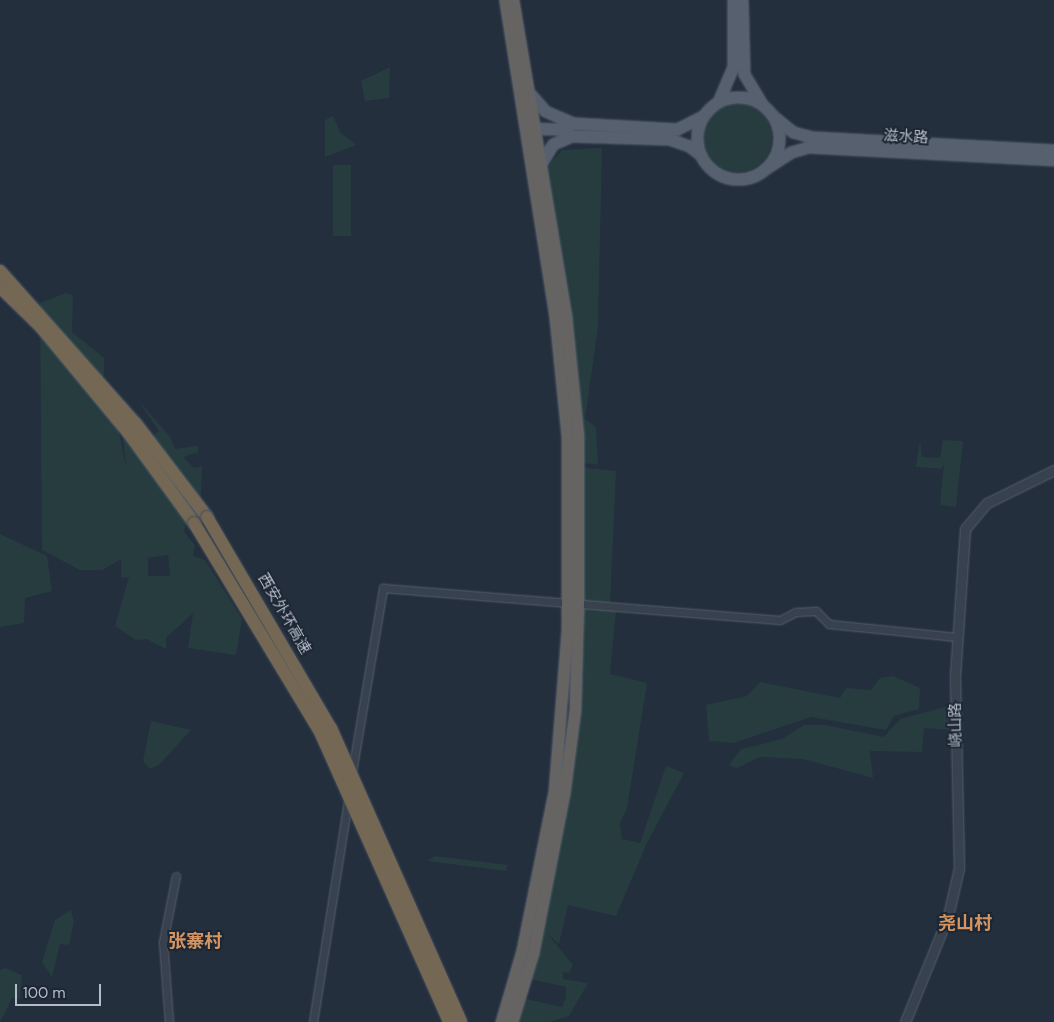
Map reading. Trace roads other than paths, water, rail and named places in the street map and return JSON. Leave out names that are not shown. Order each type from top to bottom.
[{"type":"highway","points":[[504,0],[528,128],[555,317],[567,436],[575,709],[564,794],[533,953],[512,1022]]},
{"type":"highway","points":[[501,1022],[522,950],[554,792],[573,603],[578,436],[566,317],[539,169],[528,128],[526,89],[513,0]]},
{"type":"highway","name":"西安外环高速","points":[[0,271],[136,424],[207,518],[330,728],[461,1022]]},
{"type":"highway","name":"西安外环高速","points":[[0,287],[41,327],[122,425],[194,523],[320,732],[449,1022]]},
{"type":"main road","points":[[702,156],[698,136],[704,116],[727,88],[734,67],[733,0]]},
{"type":"main road","points":[[526,89],[545,111],[569,129],[669,139],[689,146],[722,176],[735,179],[762,170],[776,152],[779,140],[772,115],[763,105],[744,74],[742,0]]},
{"type":"main road","points":[[713,106],[739,97],[763,105]]},
{"type":"main road","name":"滋水路","points":[[772,115],[793,132],[812,137],[1054,150]]},
{"type":"main road","points":[[528,128],[670,130],[704,116]]},
{"type":"main road","points":[[539,169],[553,144],[569,129]]},
{"type":"main road","name":"滋水路","points":[[762,170],[791,152],[809,147],[1054,160]]},
{"type":"street","name":"峣山路","points":[[905,1022],[948,916],[959,868],[956,637],[965,529],[974,514],[987,503],[1054,470]]},
{"type":"street","points":[[313,1022],[383,588],[780,620],[796,612],[816,611],[829,624],[956,637]]},
{"type":"street","points":[[170,1022],[163,942],[176,876]]},
{"type":"district","name":"尧山村","points":[[965,923]]},
{"type":"district","name":"张寨村","points":[[195,941]]}]
